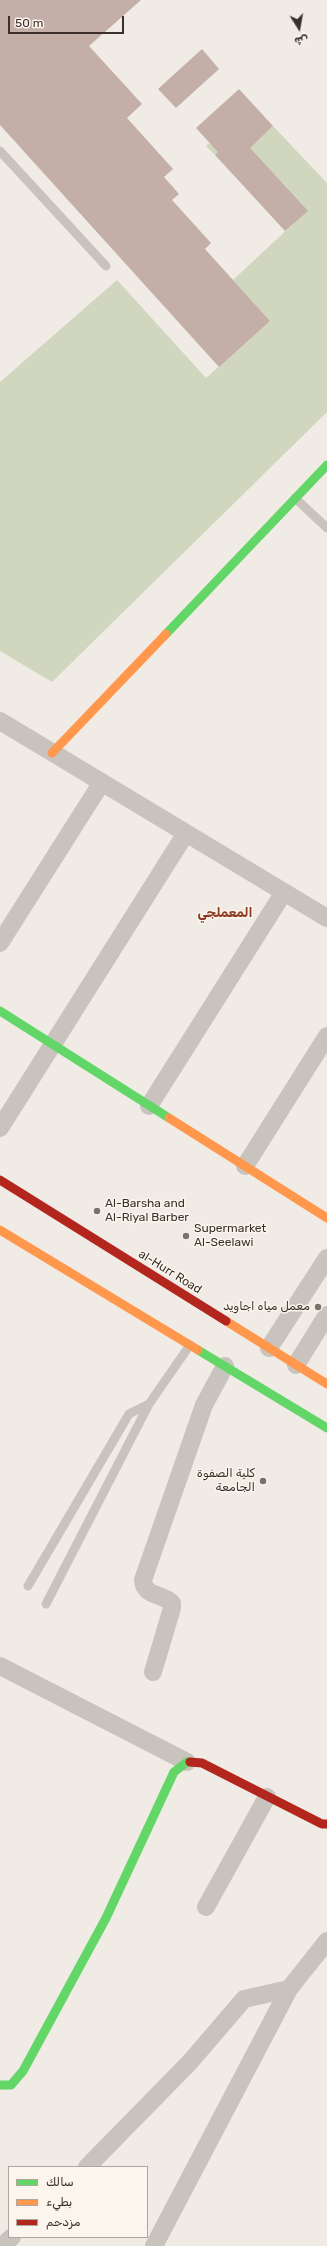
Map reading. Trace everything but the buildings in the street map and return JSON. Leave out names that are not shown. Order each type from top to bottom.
[{"type":"street","points":[[52,753],[327,465]]},
{"type":"street","points":[[0,722],[327,918]]},
{"type":"street","points":[[0,943],[102,782]]},
{"type":"street","points":[[0,1128],[54,1045],[186,833]]},
{"type":"street","points":[[149,1106],[284,892]]},
{"type":"street","points":[[0,1011],[327,1218]]},
{"type":"street","points":[[245,1166],[327,1036]]},
{"type":"street","name":"al-Hurr Road","points":[[0,1180],[327,1384]]},
{"type":"street","points":[[0,1230],[327,1428]]},
{"type":"street","points":[[269,1348],[327,1258]]},
{"type":"street","points":[[296,1365],[327,1315]]},
{"type":"street","points":[[153,1672],[172,1603],[147,1591],[143,1586],[142,1580],[204,1406],[224,1366]]},
{"type":"street","points":[[0,1666],[187,1762],[202,1764],[322,1824],[327,1824]]},
{"type":"street","points":[[0,2085],[10,2086],[17,2082],[106,1918],[174,1772],[187,1762]]},
{"type":"street","points":[[206,1907],[267,1797]]},
{"type":"street","points":[[154,2246],[288,1989],[327,1941]]},
{"type":"street","points":[[88,2166],[190,2062],[244,1998],[288,1989]]},
{"type":"street","points":[[2,2246],[11,2238]]},
{"type":"lane","points":[[0,151],[106,266]]},
{"type":"lane","points":[[295,498],[327,528]]},
{"type":"lane","points":[[46,1604],[149,1404],[190,1345]]},
{"type":"lane","points":[[28,1586],[129,1414],[149,1404]]},
{"type":"green space","points":[[234,121],[255,143],[273,126],[327,183],[327,412],[52,682],[0,651],[0,382],[117,280],[206,378],[270,321],[233,280],[307,211],[237,135],[215,155],[206,146]]},
{"type":"traffic: fast","points":[[166,634],[327,465]]},
{"type":"traffic: fast","points":[[0,1011],[169,1118]]},
{"type":"traffic: fast","points":[[198,1350],[327,1428]]},
{"type":"traffic: fast","points":[[0,2085],[11,2085],[23,2071],[106,1918],[174,1772],[187,1762],[190,1762]]},
{"type":"traffic: slow","points":[[52,753],[166,634]]},
{"type":"traffic: slow","points":[[169,1118],[327,1218]]},
{"type":"traffic: slow","points":[[0,1230],[198,1350]]},
{"type":"traffic: slow","points":[[226,1321],[327,1384]]},
{"type":"traffic: jam","points":[[0,1180],[226,1321]]},
{"type":"traffic: jam","points":[[190,1762],[202,1763],[322,1824],[327,1824]]},
{"type":"place","name":"Al-Barsha and Al-Riyal Barber","points":[[97,1211]]},
{"type":"place","name":"Supermarket Al-Seelawi","points":[[186,1236]]},
{"type":"place","name":"معمل مياه اجاويد","points":[[318,1307]]},
{"type":"place","name":"كلية الصفوة الجامعة","points":[[263,1481]]},
{"type":"district","name":"المعملجي","points":[[225,913]]}]
